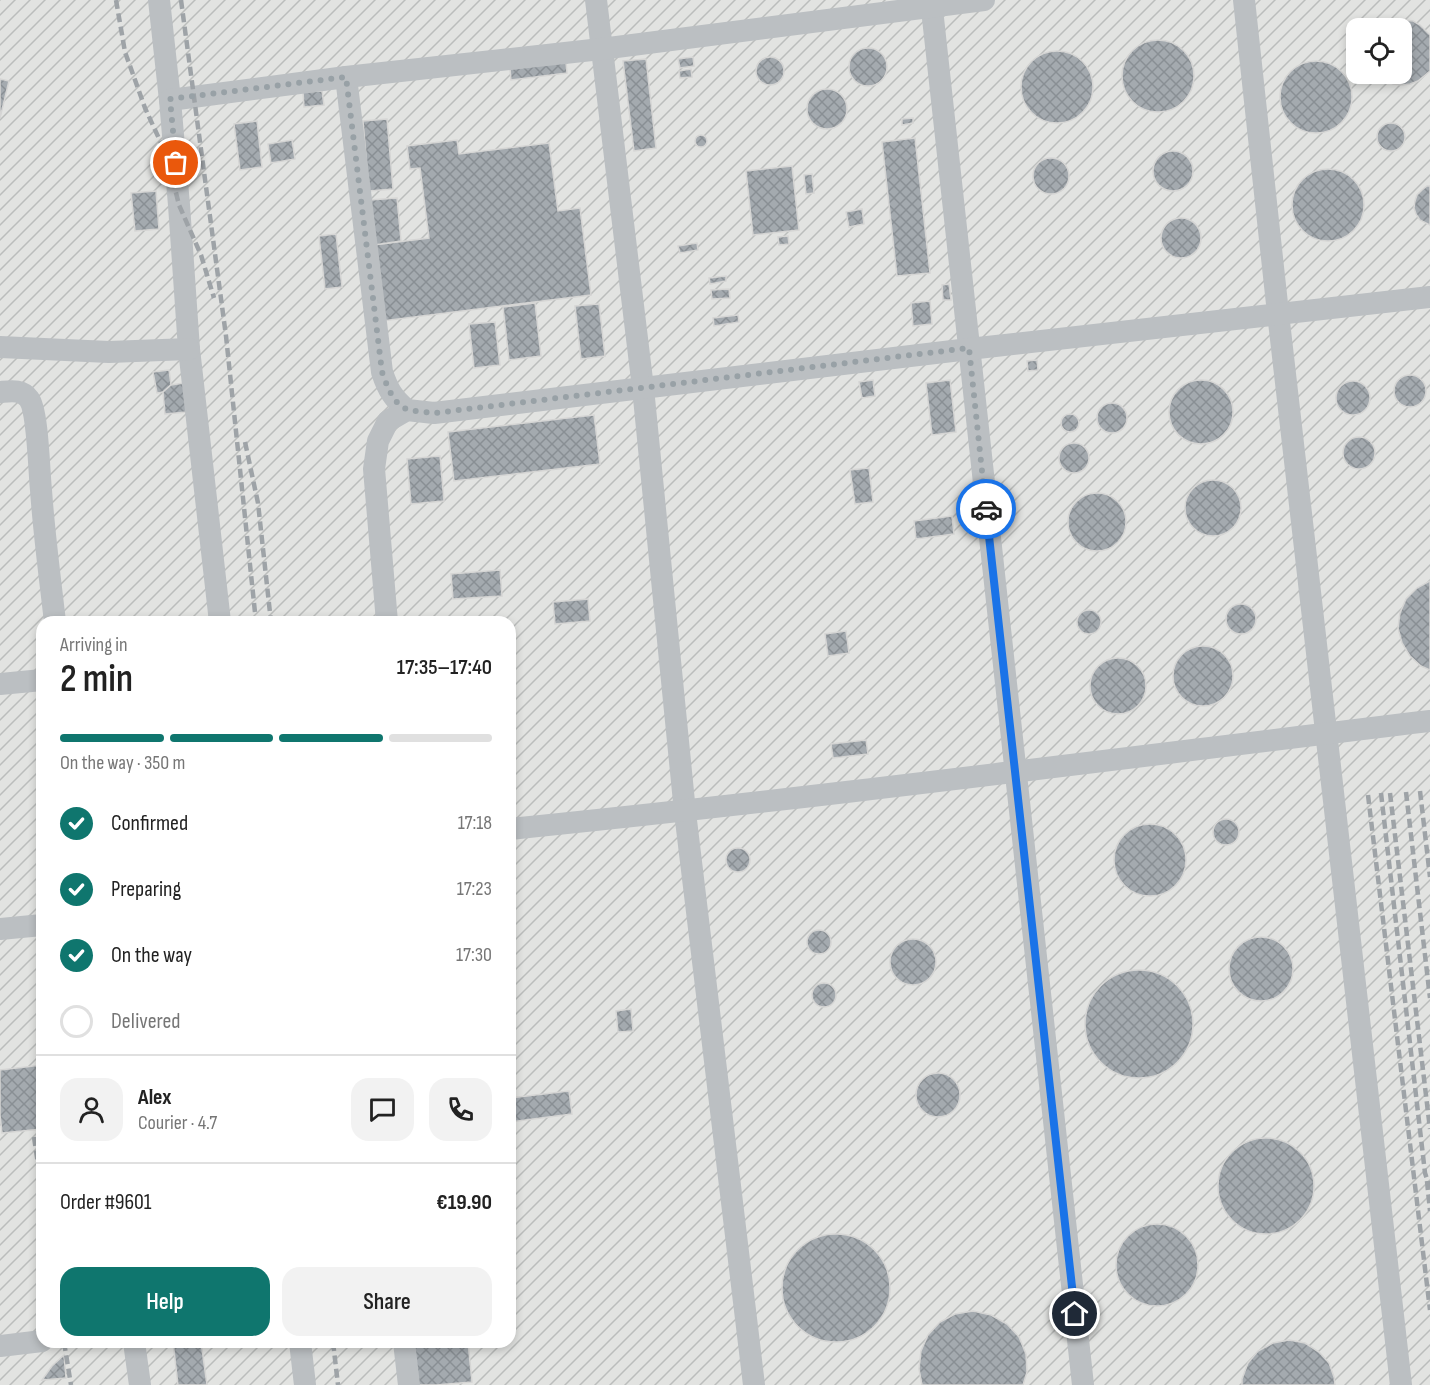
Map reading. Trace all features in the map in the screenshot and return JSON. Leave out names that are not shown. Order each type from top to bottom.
[{"type":"lane","points":[[159,0],[170,99],[189,349],[219,616]]},
{"type":"lane","points":[[596,0],[643,388],[684,812],[753,1385]]},
{"type":"lane","points":[[170,99],[602,49],[931,3],[984,0]]},
{"type":"lane","points":[[1244,0],[1401,1385]]},
{"type":"lane","points":[[931,3],[1083,1385]]},
{"type":"lane","points":[[346,77],[382,372],[394,399],[407,410],[435,413],[969,348],[1430,297]]},
{"type":"lane","points":[[0,347],[109,352],[189,349]]},
{"type":"lane","points":[[0,392],[14,390],[22,393],[29,398],[35,413],[54,616]]},
{"type":"lane","points":[[386,616],[374,469],[378,441],[388,421],[407,410]]},
{"type":"lane","points":[[0,684],[36,681]]},
{"type":"lane","points":[[516,829],[1015,773],[1430,721]]},
{"type":"lane","points":[[0,929],[36,926]]},
{"type":"lane","points":[[0,1346],[36,1342]]},
{"type":"lane","points":[[136,1348],[140,1385]]},
{"type":"lane","points":[[301,1348],[305,1385]]},
{"type":"lane","points":[[405,1348],[409,1385]]},
{"type":"shaded area","points":[[0,0],[1430,0],[1430,1385],[0,1385]]},
{"type":"building","points":[[1412,21],[1430,35],[1430,71],[1412,83]]},
{"type":"building","points":[[1158,40],[1178,46],[1188,56],[1194,76],[1188,96],[1178,106],[1158,112],[1138,106],[1128,96],[1122,76],[1128,56],[1138,46]]},
{"type":"building","points":[[868,48],[882,53],[887,67],[882,81],[868,86],[854,81],[849,67],[854,53]]},
{"type":"building","points":[[1057,51],[1077,57],[1087,67],[1093,87],[1087,107],[1077,117],[1057,123],[1037,117],[1027,107],[1021,87],[1027,67],[1037,57]]},
{"type":"building","points":[[693,57],[694,66],[680,68],[678,59]]},
{"type":"building","points":[[770,57],[780,61],[784,71],[780,81],[770,85],[760,81],[756,71],[760,61]]},
{"type":"building","points":[[646,59],[656,148],[634,151],[623,61]]},
{"type":"building","points":[[566,62],[567,73],[511,80],[510,69]]},
{"type":"building","points":[[1309,62],[1323,62],[1336,67],[1346,77],[1346,84],[1349,84],[1351,104],[1346,117],[1336,127],[1323,132],[1309,132],[1296,127],[1286,117],[1281,104],[1281,90],[1286,77],[1296,67]]},
{"type":"building","points":[[691,69],[692,77],[680,78],[679,71]]},
{"type":"building","points":[[0,79],[9,81],[0,118]]},
{"type":"building","points":[[827,89],[841,95],[847,109],[841,123],[827,129],[813,123],[807,109],[813,95]]},
{"type":"building","points":[[322,91],[324,105],[304,107],[303,92]]},
{"type":"building","points":[[913,118],[913,123],[902,125],[902,119]]},
{"type":"building","points":[[387,119],[393,189],[369,191],[363,121]]},
{"type":"building","points":[[257,121],[262,167],[240,170],[234,124]]},
{"type":"building","points":[[1391,123],[1401,127],[1405,137],[1401,147],[1391,151],[1381,147],[1377,137],[1381,127]]},
{"type":"building","points":[[703,135],[707,141],[703,147],[699,147],[695,139]]},
{"type":"building","points":[[915,138],[930,273],[897,276],[882,142]]},
{"type":"building","points":[[292,140],[295,159],[271,163],[268,144]]},
{"type":"building","points":[[457,140],[459,154],[549,143],[558,211],[580,208],[591,295],[382,321],[373,245],[429,238],[420,168],[410,169],[407,146]]},
{"type":"building","points":[[1173,151],[1187,157],[1193,171],[1187,185],[1173,191],[1159,185],[1153,171],[1159,157]]},
{"type":"building","points":[[1051,158],[1064,163],[1069,176],[1064,189],[1051,194],[1038,189],[1033,176],[1038,163]]},
{"type":"building","points":[[792,166],[799,230],[753,235],[746,171]]},
{"type":"building","points":[[1328,169],[1348,175],[1358,185],[1364,205],[1358,225],[1348,235],[1328,241],[1308,235],[1298,225],[1292,205],[1298,185],[1308,175]]},
{"type":"building","points":[[812,174],[814,193],[806,194],[804,175]]},
{"type":"building","points":[[1430,186],[1430,225],[1420,220],[1414,208],[1417,195]]},
{"type":"building","points":[[156,191],[159,229],[135,231],[131,193]]},
{"type":"building","points":[[397,198],[401,241],[374,245],[370,200]]},
{"type":"building","points":[[862,209],[864,224],[849,227],[846,212]]},
{"type":"building","points":[[1181,218],[1195,224],[1201,238],[1195,252],[1181,258],[1167,252],[1161,238],[1167,224]]},
{"type":"building","points":[[336,234],[342,287],[325,289],[319,236]]},
{"type":"building","points":[[788,236],[789,244],[779,245],[778,237]]},
{"type":"building","points":[[697,243],[698,250],[680,253],[678,246]]},
{"type":"building","points":[[726,276],[726,281],[710,284],[709,278]]},
{"type":"building","points":[[949,284],[951,300],[943,300],[942,285]]},
{"type":"building","points":[[729,289],[730,298],[712,299],[711,290]]},
{"type":"building","points":[[930,301],[932,324],[913,326],[911,303]]},
{"type":"building","points":[[535,303],[541,356],[509,360],[503,307]]},
{"type":"building","points":[[599,304],[605,356],[581,359],[575,306]]},
{"type":"building","points":[[738,315],[739,322],[714,326],[713,318]]},
{"type":"building","points":[[495,322],[500,365],[474,368],[469,324]]},
{"type":"building","points":[[1037,360],[1038,370],[1028,371],[1027,361]]},
{"type":"building","points":[[169,370],[171,385],[163,392],[157,393],[153,372]]},
{"type":"building","points":[[1410,375],[1421,380],[1426,391],[1421,402],[1410,407],[1399,402],[1394,391],[1399,380]]},
{"type":"building","points":[[873,380],[875,396],[862,398],[859,382]]},
{"type":"building","points":[[950,380],[956,432],[932,435],[926,383]]},
{"type":"building","points":[[1195,380],[1207,380],[1224,389],[1231,400],[1233,412],[1231,424],[1224,435],[1207,444],[1195,444],[1183,439],[1174,430],[1169,418],[1169,406],[1174,394],[1183,385]]},
{"type":"building","points":[[1353,381],[1365,386],[1370,398],[1365,410],[1353,415],[1341,410],[1336,398],[1341,386]]},
{"type":"building","points":[[184,383],[187,412],[165,414],[163,392],[171,385]]},
{"type":"building","points":[[1112,403],[1123,407],[1127,418],[1123,429],[1112,433],[1101,429],[1097,418],[1101,407]]},
{"type":"building","points":[[1070,414],[1076,417],[1079,423],[1076,429],[1070,432],[1064,429],[1061,423],[1064,417]]},
{"type":"building","points":[[594,415],[600,464],[454,481],[448,432]]},
{"type":"building","points":[[1359,437],[1370,442],[1375,453],[1370,464],[1359,469],[1348,464],[1343,453],[1348,442]]},
{"type":"building","points":[[1074,443],[1080,444],[1088,452],[1088,464],[1080,472],[1074,473],[1068,472],[1060,464],[1059,458],[1060,452],[1068,444]]},
{"type":"building","points":[[440,456],[444,501],[411,504],[407,459]]},
{"type":"building","points":[[869,468],[873,502],[855,504],[850,470]]},
{"type":"building","points":[[1207,480],[1219,480],[1229,484],[1237,492],[1241,508],[1237,524],[1229,532],[1219,536],[1207,536],[1197,532],[1189,524],[1185,514],[1185,502],[1189,492],[1197,484]]},
{"type":"building","points":[[1097,493],[1108,495],[1121,506],[1126,522],[1124,533],[1113,546],[1097,551],[1086,549],[1073,538],[1068,522],[1070,511],[1081,498]]},
{"type":"building","points":[[952,516],[954,534],[916,539],[914,521]]},
{"type":"building","points":[[500,570],[502,596],[453,599],[451,574]]},
{"type":"building","points":[[1430,581],[1430,670],[1421,666],[1410,656],[1402,643],[1398,628],[1400,613],[1406,599],[1417,588]]},
{"type":"building","points":[[588,599],[590,621],[555,624],[553,602]]},
{"type":"building","points":[[1241,604],[1252,608],[1256,619],[1252,630],[1241,634],[1230,630],[1226,619],[1230,608]]},
{"type":"building","points":[[1089,610],[1097,614],[1101,622],[1097,630],[1089,634],[1081,630],[1077,622],[1081,614]]},
{"type":"building","points":[[846,631],[849,653],[828,656],[825,634]]},
{"type":"building","points":[[1203,646],[1220,651],[1228,659],[1233,676],[1228,693],[1220,701],[1203,706],[1186,701],[1178,693],[1173,676],[1178,659],[1186,651]]},
{"type":"building","points":[[1118,658],[1129,660],[1138,666],[1144,675],[1146,686],[1144,697],[1138,706],[1129,712],[1118,714],[1107,712],[1098,706],[1092,697],[1090,686],[1092,675],[1098,666],[1107,660]]},
{"type":"building","points":[[866,740],[868,754],[833,758],[831,744]]},
{"type":"building","points":[[1226,819],[1235,823],[1239,832],[1235,841],[1226,845],[1217,841],[1213,832],[1217,823]]},
{"type":"building","points":[[1150,824],[1170,830],[1180,840],[1186,860],[1180,880],[1170,890],[1150,896],[1130,890],[1120,880],[1114,860],[1120,840],[1130,830]]},
{"type":"building","points":[[738,848],[747,851],[750,860],[747,869],[738,872],[729,869],[726,860],[729,851]]},
{"type":"building","points":[[819,930],[824,931],[830,937],[830,947],[824,953],[819,954],[814,953],[808,947],[807,942],[808,937],[814,931]]},
{"type":"building","points":[[1255,937],[1267,937],[1284,946],[1291,957],[1293,969],[1291,981],[1284,992],[1267,1001],[1255,1001],[1243,996],[1234,987],[1229,975],[1229,963],[1234,951],[1243,942]]},
{"type":"building","points":[[913,939],[929,946],[936,962],[929,978],[913,985],[897,978],[890,962],[897,946]]},
{"type":"building","points":[[1139,970],[1160,974],[1177,986],[1189,1003],[1193,1024],[1189,1045],[1177,1062],[1160,1074],[1139,1078],[1118,1074],[1101,1062],[1089,1045],[1085,1024],[1089,1003],[1101,986],[1118,974]]},
{"type":"building","points":[[824,983],[829,984],[835,990],[835,1000],[829,1006],[824,1007],[819,1006],[813,1000],[812,995],[813,990],[819,984]]},
{"type":"building","points":[[631,1009],[633,1031],[618,1032],[616,1011]]},
{"type":"building","points":[[36,1066],[36,1130],[2,1133],[0,1070]]},
{"type":"building","points":[[938,1073],[947,1074],[954,1079],[959,1086],[959,1104],[954,1111],[947,1116],[938,1117],[929,1116],[922,1111],[917,1104],[916,1095],[917,1086],[922,1079],[929,1074]]},
{"type":"building","points":[[569,1091],[572,1114],[516,1121],[516,1097]]},
{"type":"building","points":[[1266,1138],[1284,1142],[1300,1152],[1310,1168],[1314,1186],[1310,1204],[1300,1220],[1284,1230],[1266,1234],[1248,1230],[1232,1220],[1222,1204],[1218,1186],[1222,1168],[1232,1152],[1248,1142]]},
{"type":"building","points":[[1157,1224],[1173,1227],[1186,1236],[1195,1249],[1198,1265],[1195,1281],[1186,1294],[1173,1303],[1157,1306],[1141,1303],[1128,1294],[1119,1281],[1116,1265],[1119,1249],[1128,1236],[1141,1227]]},
{"type":"building","points":[[836,1234],[857,1238],[874,1250],[886,1267],[890,1288],[886,1309],[874,1326],[857,1338],[836,1342],[815,1338],[798,1326],[786,1309],[782,1288],[786,1267],[798,1250],[815,1238]]},
{"type":"building","points":[[973,1311],[991,1315],[1007,1324],[1019,1337],[1026,1354],[1027,1372],[1023,1385],[922,1385],[919,1369],[921,1351],[928,1335],[940,1322],[955,1314]]},
{"type":"building","points":[[1289,1340],[1305,1343],[1319,1352],[1329,1363],[1335,1385],[1242,1385],[1248,1363],[1258,1351],[1273,1343]]},
{"type":"building","points":[[174,1348],[202,1348],[207,1385],[178,1385]]},
{"type":"building","points":[[414,1348],[469,1348],[472,1382],[417,1385]]},
{"type":"building","points":[[64,1355],[66,1378],[42,1380],[52,1366]]},
{"type":"railway","points":[[116,0],[125,52],[145,108],[167,156],[179,205],[201,255],[214,298]]},
{"type":"railway","points":[[181,0],[226,336],[255,616]]},
{"type":"railway","points":[[245,442],[258,503],[270,616]]},
{"type":"railway","points":[[1420,791],[1430,877]]},
{"type":"railway","points":[[1406,792],[1430,998]]},
{"type":"railway","points":[[1381,793],[1425,1173],[1430,1188]]},
{"type":"railway","points":[[1390,793],[1430,1129]]},
{"type":"railway","points":[[1368,795],[1430,1310]]},
{"type":"railway","points":[[34,1137],[36,1150]]},
{"type":"railway","points":[[1427,1181],[1430,1211]]},
{"type":"railway","points":[[65,1348],[71,1385]]},
{"type":"railway","points":[[334,1348],[338,1385]]},
{"type":"way so far","points":[[176,163],[170,99],[346,77],[382,372],[394,399],[407,410],[435,413],[969,348],[986,509]]},
{"type":"route","points":[[986,509],[1075,1314]]}]
